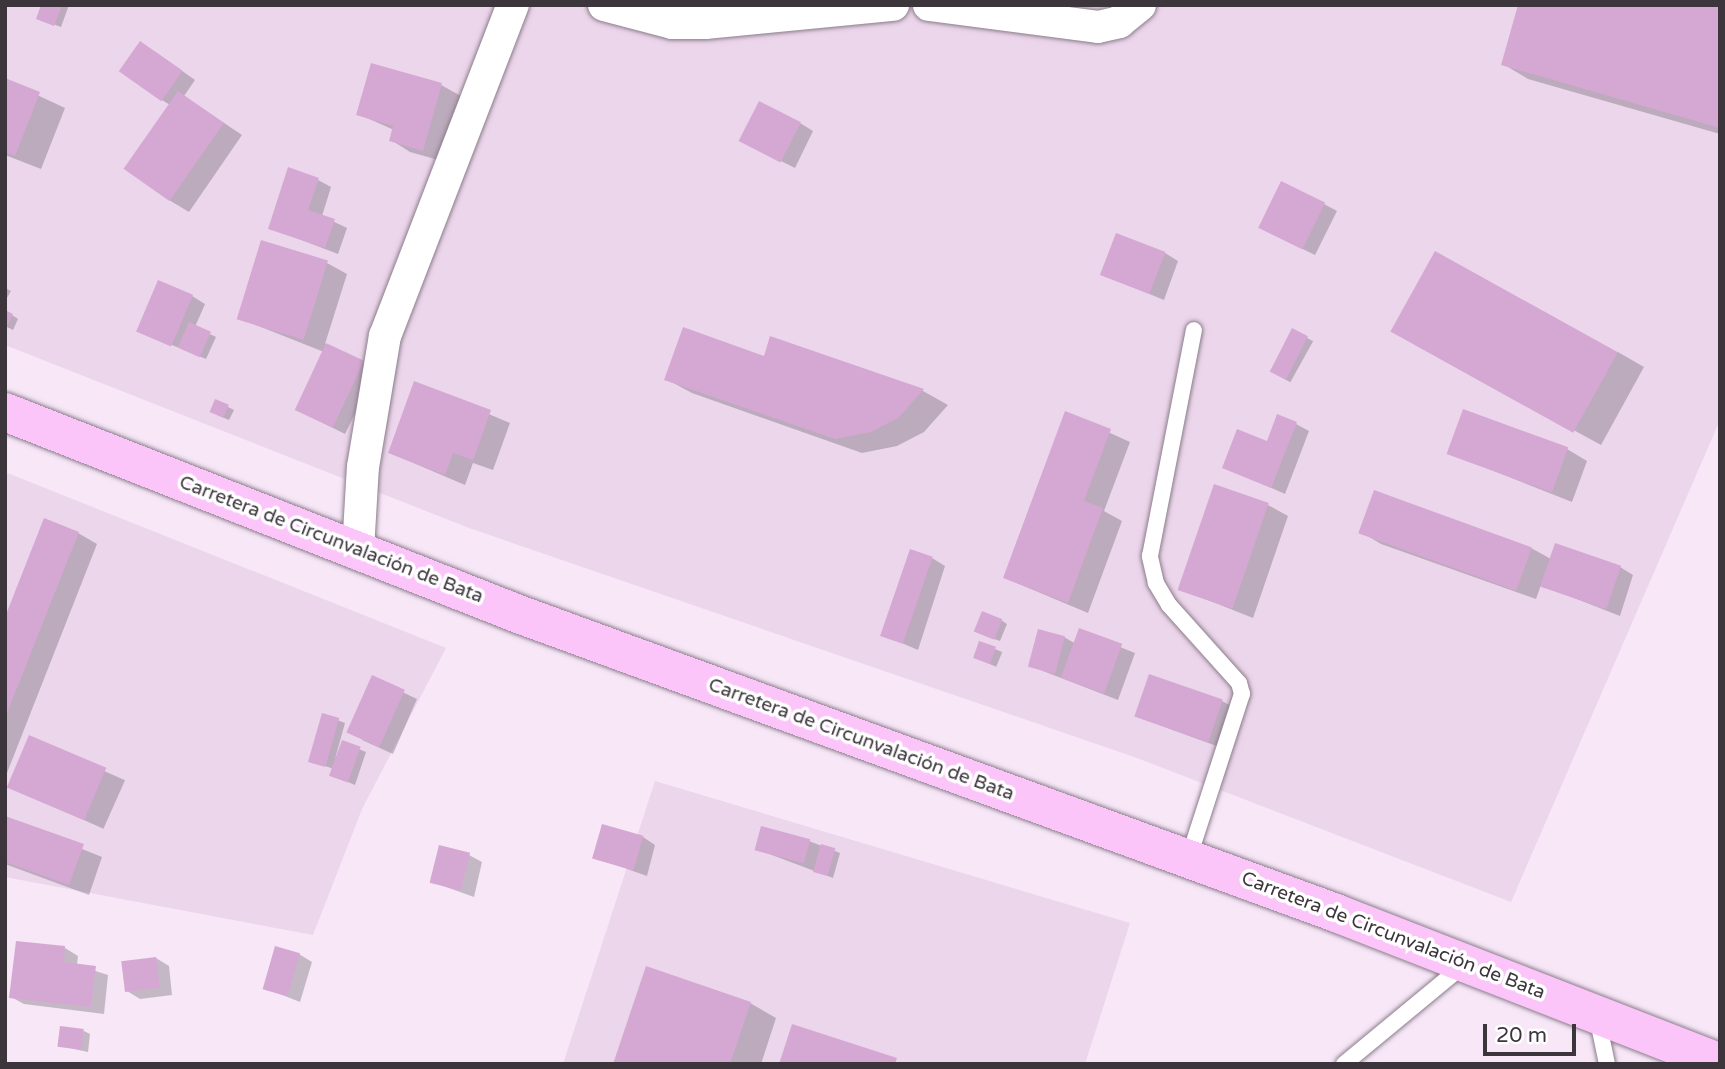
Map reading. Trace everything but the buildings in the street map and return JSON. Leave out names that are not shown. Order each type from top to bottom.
[{"type":"main road","name":"Carretera de Circunvalación de Bata","points":[[5,412],[358,550],[1467,962],[1720,1063]]},
{"type":"street","points":[[358,550],[363,467],[385,336],[513,5]]},
{"type":"street","points":[[604,5],[673,23],[893,5]]},
{"type":"street","points":[[929,5],[1098,27],[1119,22],[1140,5]]},
{"type":"lane","points":[[1188,860],[1242,694],[1239,683],[1169,605],[1156,583],[1150,556],[1194,330]]},
{"type":"lane","points":[[1344,1064],[1467,962]]},
{"type":"lane","points":[[1596,1014],[1607,1064]]},
{"type":"shaded area","points":[[5,5],[1720,5],[1720,420],[1511,902],[1137,758],[469,528],[5,345]]},
{"type":"shaded area","points":[[5,472],[446,648],[362,809],[313,935],[5,877]]},
{"type":"shaded area","points":[[655,781],[1130,923],[1085,1064],[563,1064]]}]
